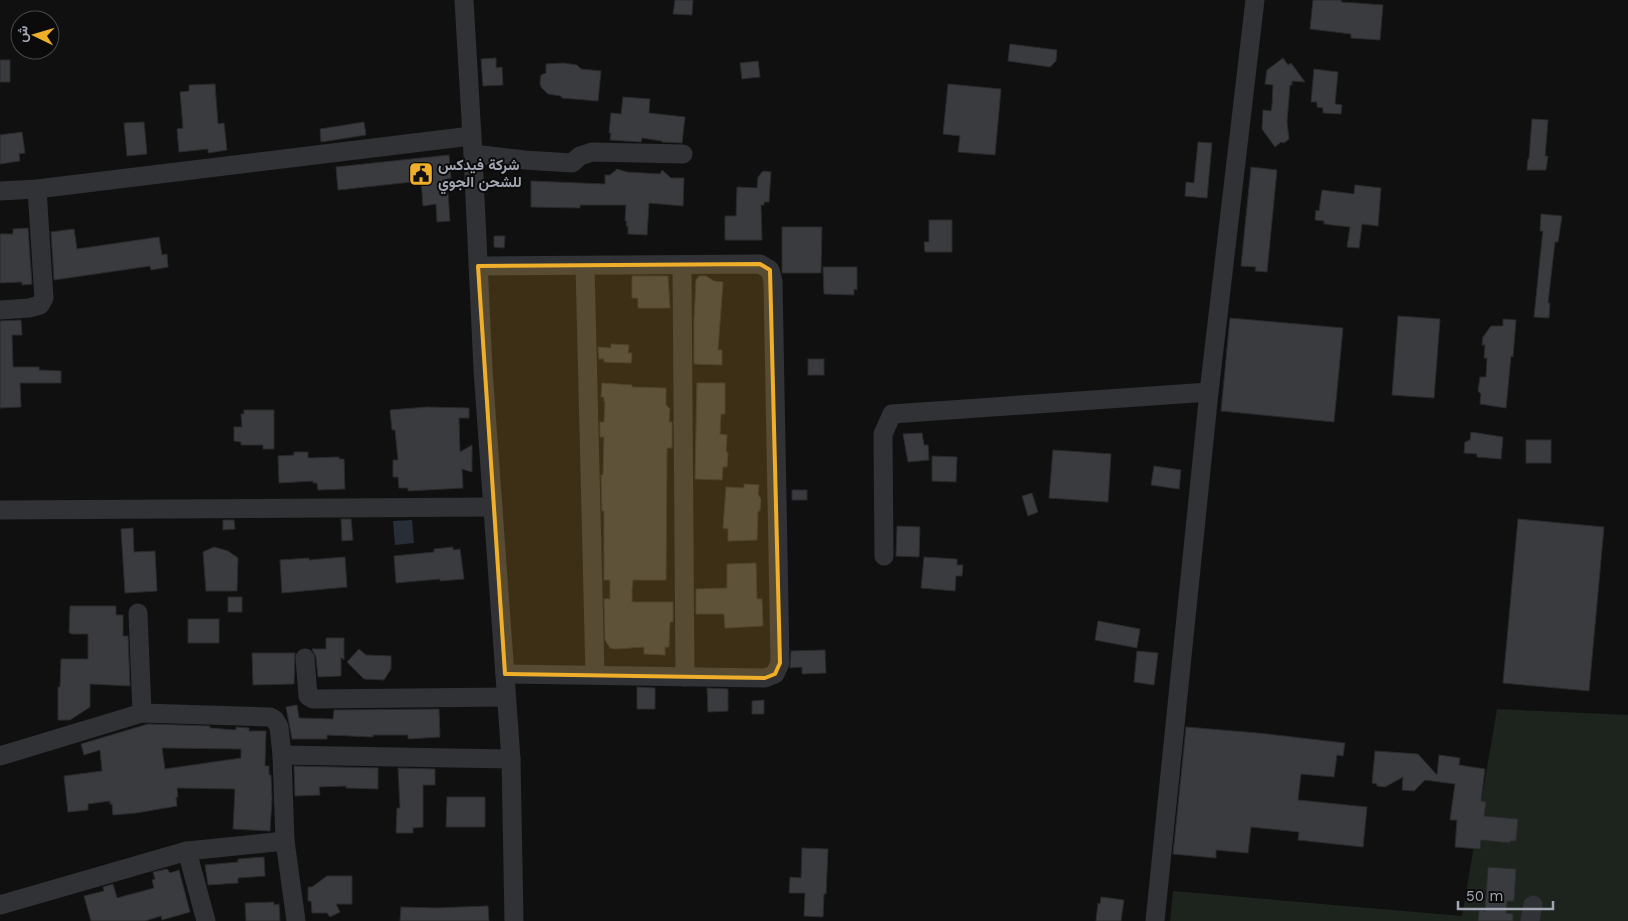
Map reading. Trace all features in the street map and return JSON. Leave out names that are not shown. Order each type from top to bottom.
[{"type":"street","points":[[464,0],[483,370],[511,759],[514,921]]},
{"type":"street","points":[[1155,921],[1209,392],[1255,0]]},
{"type":"street","points":[[0,192],[472,145],[563,163],[572,163],[580,156],[592,152],[682,154]]},
{"type":"street","points":[[0,310],[29,308],[40,304],[44,298],[37,189]]},
{"type":"street","points":[[478,266],[760,264],[770,270],[774,281],[780,663],[776,674],[766,678],[505,674]]},
{"type":"street","points":[[682,265],[686,677]]},
{"type":"street","points":[[585,266],[595,676]]},
{"type":"street","points":[[884,556],[883,434],[892,414],[1209,392]]},
{"type":"street","points":[[0,510],[493,507]]},
{"type":"street","points":[[138,613],[142,713]]},
{"type":"street","points":[[305,658],[306,690],[308,696],[314,699],[506,697]]},
{"type":"street","points":[[0,756],[142,713],[270,717],[275,720],[279,727],[282,755],[285,841],[296,921]]},
{"type":"street","points":[[282,755],[511,759]]},
{"type":"street","points":[[0,905],[187,851],[285,841]]},
{"type":"street","points":[[187,851],[206,921]]},
{"type":"highlighted area","points":[[760,264],[770,270],[780,663],[775,674],[765,678],[505,674],[478,266]]},
{"type":"shaded area","points":[[412,520],[414,543],[395,545],[393,521]]},
{"type":"shaded area","points":[[1497,709],[1628,715],[1628,921],[1170,921],[1173,891],[1462,916]]},
{"type":"building","points":[[675,0],[693,0],[692,15],[673,14]]},
{"type":"building","points":[[1313,0],[1341,0],[1341,2],[1383,5],[1380,40],[1351,38],[1351,34],[1310,29]]},
{"type":"building","points":[[1010,44],[1057,50],[1056,61],[1050,67],[1008,61]]},
{"type":"building","points":[[496,58],[496,68],[502,67],[503,85],[483,86],[481,59]]},
{"type":"building","points":[[1283,58],[1288,65],[1291,63],[1305,82],[1292,81],[1292,85],[1290,85],[1287,122],[1289,139],[1275,147],[1262,129],[1263,110],[1271,111],[1272,106],[1273,85],[1265,84],[1267,70]]},
{"type":"building","points":[[0,60],[10,60],[10,82],[0,82]]},
{"type":"building","points":[[758,61],[760,77],[742,79],[740,63]]},
{"type":"building","points":[[564,63],[577,65],[581,69],[601,71],[598,101],[562,98],[561,96],[548,94],[541,87],[541,75],[546,73],[546,64]]},
{"type":"building","points":[[1314,69],[1338,72],[1335,104],[1342,105],[1341,114],[1323,113],[1323,108],[1317,107],[1317,102],[1311,102]]},
{"type":"building","points":[[215,84],[218,124],[224,123],[227,150],[208,153],[208,149],[179,152],[177,129],[183,128],[180,92],[189,91],[189,85]]},
{"type":"building","points":[[948,84],[1001,89],[995,155],[958,152],[960,136],[943,134]]},
{"type":"building","points":[[623,97],[650,99],[649,113],[685,117],[682,143],[642,138],[641,142],[610,140],[611,113],[621,114]]},
{"type":"building","points":[[1532,119],[1548,120],[1545,156],[1548,156],[1546,170],[1527,170]]},
{"type":"building","points":[[144,122],[147,154],[127,156],[124,123]]},
{"type":"building","points":[[364,122],[366,135],[321,142],[320,129]]},
{"type":"building","points":[[22,132],[25,153],[19,154],[20,161],[0,164],[0,135]]},
{"type":"building","points":[[1198,142],[1212,143],[1207,198],[1185,196],[1186,182],[1194,183]]},
{"type":"building","points":[[449,155],[451,178],[447,179],[450,221],[437,222],[436,204],[423,206],[421,181],[338,190],[336,167]]},
{"type":"building","points":[[1251,167],[1277,170],[1267,272],[1255,271],[1256,267],[1241,266]]},
{"type":"building","points":[[617,169],[627,172],[660,174],[662,170],[671,178],[684,178],[683,206],[649,203],[647,235],[628,234],[627,221],[625,221],[626,205],[580,205],[580,208],[531,207],[531,181],[605,184],[605,175],[610,175]]},
{"type":"building","points":[[763,171],[771,172],[769,202],[764,202],[764,205],[761,205],[762,240],[725,240],[725,216],[736,216],[737,187],[757,188],[758,177]]},
{"type":"building","points":[[1355,185],[1381,188],[1378,226],[1362,224],[1359,248],[1347,247],[1350,227],[1324,224],[1324,221],[1315,220],[1316,210],[1319,211],[1322,190],[1354,194]]},
{"type":"building","points":[[1541,214],[1562,216],[1558,242],[1555,242],[1548,303],[1550,303],[1549,318],[1534,317],[1543,231],[1540,231]]},
{"type":"building","points":[[929,220],[952,220],[952,252],[925,252],[924,242],[929,242]]},
{"type":"building","points":[[782,227],[822,227],[821,273],[782,273]]},
{"type":"building","points":[[28,228],[32,284],[22,285],[22,282],[0,283],[0,234],[13,234],[13,229]]},
{"type":"building","points":[[74,229],[77,249],[159,237],[162,255],[167,254],[168,267],[151,270],[150,266],[54,280],[51,232]]},
{"type":"building","points":[[494,236],[505,236],[504,248],[494,247]]},
{"type":"building","points":[[823,267],[857,267],[857,290],[854,289],[854,295],[824,294]]},
{"type":"building","points":[[632,276],[668,276],[670,308],[638,308],[638,298],[632,298]]},
{"type":"building","points":[[699,276],[706,276],[714,281],[723,282],[718,350],[722,350],[722,365],[694,364],[696,280]]},
{"type":"building","points":[[1398,316],[1440,319],[1434,398],[1392,395]]},
{"type":"building","points":[[1230,318],[1343,328],[1334,422],[1221,411]]},
{"type":"building","points":[[1503,319],[1516,320],[1506,408],[1480,404],[1481,394],[1478,391],[1480,377],[1486,377],[1487,358],[1484,358],[1485,345],[1482,345],[1483,337],[1491,326],[1503,326]]},
{"type":"building","points":[[21,320],[22,335],[12,335],[13,367],[39,367],[39,370],[61,371],[61,383],[20,383],[21,407],[0,408],[0,321]]},
{"type":"building","points":[[611,344],[629,345],[628,353],[632,353],[631,363],[604,362],[604,359],[599,359],[598,347],[611,348]]},
{"type":"building","points":[[808,359],[824,359],[824,375],[808,375]]},
{"type":"building","points":[[602,383],[632,385],[632,387],[666,388],[666,405],[670,409],[669,422],[672,422],[672,448],[667,448],[666,580],[633,580],[632,590],[632,602],[673,602],[673,622],[670,622],[669,647],[665,647],[665,655],[644,654],[644,647],[610,648],[605,640],[604,599],[610,599],[610,580],[604,580],[604,511],[602,511],[601,475],[603,475],[604,437],[600,437],[600,422],[604,422],[605,402],[604,397],[601,397]]},
{"type":"building","points":[[697,383],[725,383],[725,414],[721,414],[720,434],[727,435],[726,452],[728,452],[727,467],[723,467],[722,480],[695,479]]},
{"type":"building","points":[[427,407],[469,408],[469,418],[459,418],[460,452],[472,445],[472,472],[462,469],[463,488],[408,491],[408,488],[399,488],[398,477],[393,477],[393,460],[398,460],[395,430],[392,430],[390,410]]},
{"type":"building","points":[[244,410],[274,410],[274,449],[263,449],[263,445],[241,445],[241,442],[234,441],[234,427],[242,427],[241,414],[244,414]]},
{"type":"building","points":[[1471,432],[1503,437],[1501,459],[1477,457],[1477,454],[1464,453],[1465,442],[1470,440]]},
{"type":"building","points":[[922,433],[924,445],[928,445],[929,460],[908,462],[903,434]]},
{"type":"building","points":[[1526,440],[1551,440],[1551,463],[1526,463]]},
{"type":"building","points":[[1053,450],[1111,454],[1108,502],[1049,498]]},
{"type":"building","points":[[294,452],[308,452],[308,458],[339,457],[339,459],[344,459],[345,489],[318,490],[317,483],[313,483],[313,481],[279,483],[278,456],[294,455]]},
{"type":"building","points":[[932,456],[957,457],[956,482],[932,481]]},
{"type":"building","points":[[1154,466],[1181,470],[1179,489],[1151,485]]},
{"type":"building","points":[[744,484],[759,485],[758,494],[761,499],[760,511],[758,511],[757,540],[728,541],[728,529],[723,528],[726,487],[744,488]]},
{"type":"building","points":[[792,490],[807,490],[807,500],[792,500]]},
{"type":"building","points":[[1032,493],[1038,512],[1028,516],[1022,496]]},
{"type":"building","points":[[341,519],[351,519],[353,540],[342,541]]},
{"type":"building","points":[[1518,519],[1604,527],[1589,691],[1503,683]]},
{"type":"building","points":[[223,520],[234,520],[235,529],[223,530]]},
{"type":"building","points":[[897,526],[920,527],[919,557],[896,556]]},
{"type":"building","points":[[133,528],[134,552],[155,551],[157,591],[125,593],[121,529]]},
{"type":"building","points":[[214,547],[228,551],[238,558],[237,591],[206,591],[203,552]]},
{"type":"building","points":[[453,547],[453,550],[460,549],[464,579],[396,583],[394,556],[434,552],[434,549]]},
{"type":"building","points":[[345,557],[347,587],[282,593],[280,560]]},
{"type":"building","points":[[924,557],[957,559],[957,565],[963,565],[962,576],[956,576],[955,591],[921,588]]},
{"type":"building","points":[[756,563],[757,599],[762,599],[763,626],[725,628],[724,614],[696,614],[696,589],[727,588],[727,564]]},
{"type":"building","points":[[228,597],[242,597],[242,612],[228,612]]},
{"type":"building","points":[[70,606],[116,606],[116,615],[123,615],[123,636],[128,636],[130,686],[90,684],[90,707],[70,720],[58,720],[58,687],[60,687],[61,659],[88,659],[88,634],[69,633]]},
{"type":"building","points":[[188,619],[219,619],[219,643],[188,643]]},
{"type":"building","points":[[1098,621],[1140,629],[1137,648],[1095,640]]},
{"type":"building","points":[[326,638],[344,638],[344,660],[341,657],[341,676],[318,677],[316,657],[312,649],[326,649]]},
{"type":"building","points":[[359,649],[366,655],[391,656],[391,669],[384,680],[364,679],[347,662]]},
{"type":"building","points":[[825,650],[826,673],[802,674],[802,667],[790,668],[791,651]]},
{"type":"building","points":[[1137,651],[1158,653],[1154,685],[1134,682]]},
{"type":"building","points":[[252,653],[295,653],[294,684],[253,685]]},
{"type":"building","points":[[637,687],[655,688],[655,709],[637,709]]},
{"type":"building","points":[[707,688],[728,689],[728,711],[708,712]]},
{"type":"building","points":[[764,700],[764,714],[752,714],[752,701]]},
{"type":"building","points":[[297,705],[299,718],[333,719],[334,710],[439,709],[440,737],[408,739],[408,735],[373,735],[373,737],[327,735],[327,739],[292,739],[286,707]]},
{"type":"building","points":[[148,724],[210,726],[210,728],[236,730],[236,727],[249,728],[249,731],[266,731],[265,766],[269,766],[269,775],[271,775],[272,799],[270,831],[233,829],[235,789],[177,788],[177,806],[136,813],[113,815],[110,801],[88,804],[88,810],[68,812],[64,776],[102,771],[100,750],[84,755],[81,744]],"holes":[[[162,748],[241,749],[241,758],[165,769]]]},
{"type":"building","points":[[1186,727],[1345,743],[1343,756],[1337,755],[1334,777],[1301,774],[1298,800],[1367,807],[1363,847],[1298,840],[1299,832],[1251,827],[1248,853],[1216,850],[1216,858],[1173,854]]},
{"type":"building","points":[[1375,751],[1418,754],[1437,775],[1439,755],[1460,758],[1459,765],[1485,769],[1481,801],[1486,802],[1484,816],[1518,819],[1516,841],[1510,841],[1510,843],[1481,840],[1480,849],[1455,847],[1457,820],[1450,820],[1455,784],[1425,780],[1414,791],[1402,790],[1403,777],[1385,787],[1377,786],[1377,784],[1372,783]]},
{"type":"building","points":[[294,766],[378,768],[378,789],[346,788],[346,786],[319,787],[320,795],[295,796]]},
{"type":"building","points":[[398,768],[435,769],[435,785],[423,785],[423,827],[413,828],[413,833],[396,833],[397,808],[400,808]]},
{"type":"building","points":[[447,797],[485,797],[485,827],[446,827]]},
{"type":"building","points":[[802,848],[828,849],[823,917],[804,916],[805,893],[789,893],[790,877],[801,878]]},
{"type":"building","points":[[264,857],[265,876],[238,878],[238,883],[208,885],[205,865],[238,862],[238,859]]},
{"type":"building","points":[[1488,867],[1516,869],[1514,901],[1507,901],[1506,913],[1513,914],[1513,921],[1478,921],[1479,910],[1485,911]]},
{"type":"building","points":[[167,869],[170,873],[179,870],[190,912],[162,920],[161,916],[145,921],[91,921],[84,896],[104,891],[103,887],[113,884],[117,898],[154,888],[152,880],[155,879],[153,872]]},
{"type":"building","points":[[327,876],[352,876],[352,904],[336,904],[340,912],[330,917],[327,913],[312,913],[311,901],[308,901],[308,887],[312,887]]},
{"type":"building","points":[[1101,897],[1124,900],[1121,921],[1096,921],[1098,903],[1100,904]]},
{"type":"building","points":[[274,902],[274,905],[279,904],[280,921],[246,921],[245,903]]},
{"type":"building","points":[[488,906],[489,921],[400,921],[401,907]]},
{"type":"place","name":"شركة فيدكس للشحن الجوي","points":[[421,174]]}]
